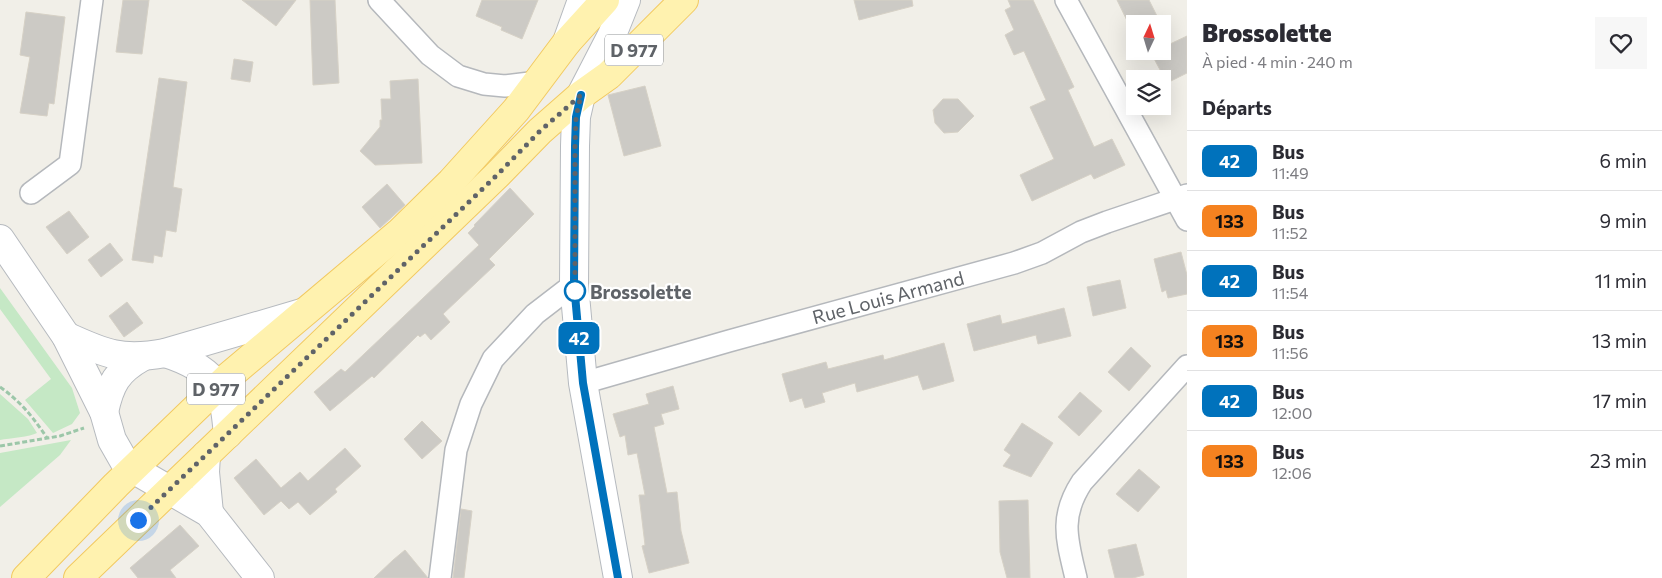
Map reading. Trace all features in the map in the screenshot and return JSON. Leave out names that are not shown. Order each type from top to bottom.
[{"type":"main road","points":[[567,42],[582,0]]},
{"type":"main road","name":"D 977","points":[[26,578],[133,469],[218,387],[302,313],[400,232],[451,182],[516,110],[567,42],[605,0]]},
{"type":"main road","points":[[618,578],[583,383],[574,284],[575,146],[576,117],[581,95],[612,35],[626,0]]},
{"type":"main road","name":"D 977","points":[[78,578],[540,131],[581,95],[609,75],[684,0]]},
{"type":"main road","points":[[0,239],[66,336],[105,416],[112,440],[124,461],[133,469],[209,513],[260,578]]},
{"type":"main road","points":[[105,416],[108,393],[127,366],[154,355],[302,313]]},
{"type":"main road","points":[[66,336],[94,349],[116,356],[154,355],[182,359],[200,369],[218,387],[225,408],[228,434]]},
{"type":"main road","points":[[206,454],[209,513]]},
{"type":"street","points":[[31,193],[70,164],[92,0]]},
{"type":"street","points":[[378,0],[430,55],[458,76],[484,84],[505,86],[538,82]]},
{"type":"street","points":[[1066,0],[1181,197],[1187,220]]},
{"type":"street","name":"Rue Louis Armand","points":[[583,383],[1014,263],[1042,253],[1081,232],[1181,197]]},
{"type":"street","points":[[440,578],[456,450],[471,404],[493,359],[535,314],[574,284]]},
{"type":"street","points":[[1076,578],[1067,530],[1067,516],[1073,495],[1082,482],[1187,366]]},
{"type":"path","points":[[0,387],[15,397],[36,420],[47,438]]},
{"type":"path","points":[[0,446],[60,436],[105,416]]},
{"type":"green space","points":[[0,288],[72,388],[80,413],[72,424],[53,433],[25,400],[51,379],[0,309]]},
{"type":"green space","points":[[0,394],[28,419],[37,433],[0,440]]},
{"type":"green space","points":[[71,440],[60,455],[0,507],[0,453]]},
{"type":"building","points":[[123,0],[149,0],[142,54],[116,52]]},
{"type":"building","points":[[242,0],[296,0],[276,26]]},
{"type":"building","points":[[310,0],[335,0],[339,83],[313,85]]},
{"type":"building","points":[[482,0],[538,0],[522,39],[501,30],[502,27],[476,16]]},
{"type":"building","points":[[854,0],[912,0],[913,6],[859,20]]},
{"type":"building","points":[[1008,0],[1033,0],[1074,87],[1068,90],[1094,147],[1112,139],[1125,165],[1094,179],[1091,174],[1032,201],[1020,175],[1054,159],[1030,107],[1046,100],[1024,51],[1014,55],[1005,35],[1014,30],[1005,10],[1011,7]]},
{"type":"building","points":[[1117,0],[1149,0],[1156,15],[1126,15],[1126,19]]},
{"type":"building","points":[[26,12],[65,17],[54,104],[49,103],[47,116],[20,113],[30,57],[20,55]]},
{"type":"building","points":[[1187,36],[1187,73],[1171,81],[1171,70],[1160,70],[1155,60],[1171,60],[1171,44]]},
{"type":"building","points":[[234,59],[253,62],[250,82],[231,79]]},
{"type":"building","points":[[159,78],[187,82],[173,187],[182,189],[176,232],[166,230],[162,257],[154,255],[153,263],[132,260]]},
{"type":"building","points":[[418,79],[422,163],[375,165],[360,151],[380,127],[380,120],[382,120],[381,99],[391,99],[390,81]]},
{"type":"building","points":[[645,86],[661,146],[624,156],[608,95]]},
{"type":"building","points":[[943,99],[958,99],[974,116],[958,132],[944,133],[935,123],[933,110]]},
{"type":"building","points":[[387,184],[405,205],[380,228],[362,207]]},
{"type":"building","points":[[510,188],[534,214],[489,259],[495,265],[443,314],[450,322],[431,340],[425,333],[420,337],[418,335],[374,378],[372,376],[330,411],[314,392],[341,369],[345,372],[479,245],[468,233]]},
{"type":"building","points":[[69,211],[89,237],[67,254],[46,227]]},
{"type":"building","points":[[110,243],[123,260],[101,277],[88,260]]},
{"type":"building","points":[[1181,252],[1187,275],[1187,294],[1168,298],[1166,290],[1162,292],[1154,259]]},
{"type":"building","points":[[1120,280],[1126,308],[1093,316],[1087,287]]},
{"type":"building","points":[[127,302],[143,323],[124,337],[109,316]]},
{"type":"building","points":[[1064,308],[1071,336],[1038,344],[1036,335],[974,351],[967,324],[1000,315],[1002,324]]},
{"type":"building","points":[[944,343],[954,381],[923,390],[918,375],[857,392],[855,383],[822,393],[825,402],[805,408],[802,398],[790,402],[782,374],[826,362],[828,369],[883,355],[884,360]]},
{"type":"building","points":[[1131,347],[1151,366],[1129,391],[1108,372]]},
{"type":"building","points":[[673,386],[679,409],[661,414],[664,424],[654,427],[667,493],[677,492],[681,531],[689,563],[649,573],[642,546],[645,545],[639,495],[645,495],[637,453],[628,455],[625,435],[620,437],[613,414],[649,404],[646,394]]},
{"type":"building","points":[[1080,392],[1102,411],[1079,436],[1058,417]]},
{"type":"building","points":[[422,421],[442,441],[422,459],[404,439]]},
{"type":"building","points":[[1022,423],[1053,443],[1031,477],[1003,466],[1011,455],[1004,450]]},
{"type":"building","points":[[345,448],[361,466],[335,489],[337,492],[310,515],[298,502],[289,509],[281,501],[264,515],[234,478],[256,459],[281,488],[300,472],[308,481]]},
{"type":"building","points":[[1139,469],[1160,487],[1138,512],[1116,494]]},
{"type":"building","points":[[1028,500],[1030,578],[1007,578],[1000,552],[999,501]]},
{"type":"building","points":[[461,509],[472,511],[464,578],[453,578]]},
{"type":"building","points":[[180,525],[199,546],[170,570],[176,578],[138,578],[130,568]]},
{"type":"building","points":[[1136,544],[1144,575],[1133,578],[1115,578],[1108,550]]},
{"type":"building","points":[[405,550],[428,578],[374,578],[393,560]]},
{"type":"bus line","name":"42","points":[[581,95],[576,117],[574,284],[583,383],[618,578]]},
{"type":"place","name":"Brossolette","points":[[575,291]]},
{"type":"route","points":[[138,520],[496,176],[540,131],[581,95],[576,117],[575,146],[575,291]]}]
